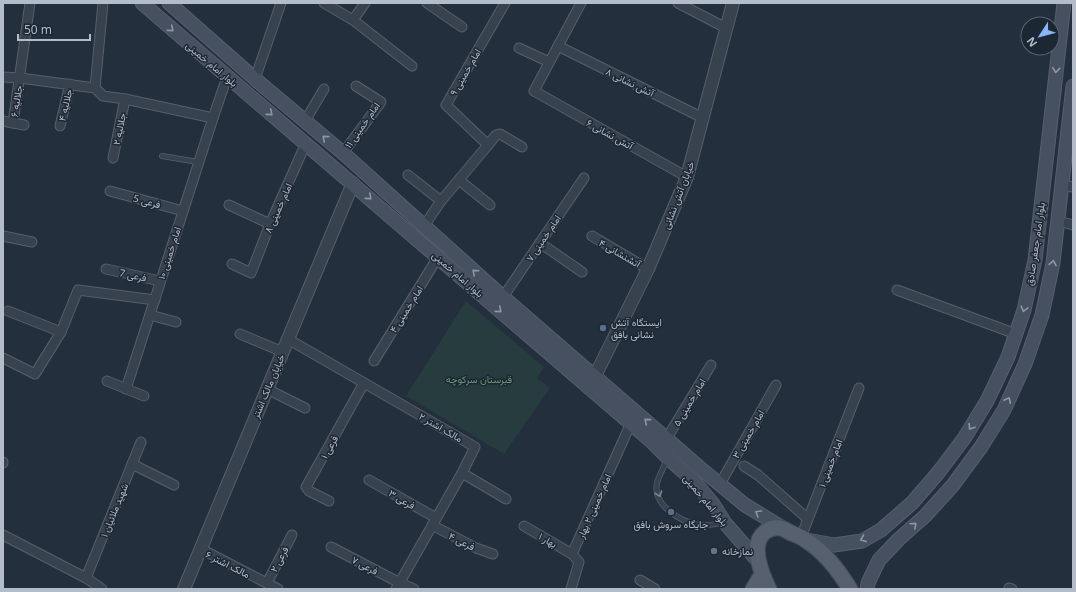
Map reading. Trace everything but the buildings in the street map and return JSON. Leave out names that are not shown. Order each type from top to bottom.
[{"type":"main road","name":"بلوار امام خمینی","points":[[142,3],[438,257],[518,318],[544,341],[692,480],[713,504],[760,567]]},
{"type":"main road","name":"بلوار امام جعفر صادق","points":[[800,537],[834,544],[862,541],[881,530],[912,503],[938,473],[965,437],[987,401],[1008,357],[1016,334],[1024,310],[1035,260],[1064,3]]},
{"type":"main road","name":"بلوار امام خمینی","points":[[176,5],[254,79],[342,153],[503,297],[518,318]]},
{"type":"main road","name":"بلوار امام جعفر صادق","points":[[867,589],[868,583],[879,560],[899,539],[925,516],[953,485],[981,448],[1004,410],[1025,364],[1042,315],[1053,263],[1058,221],[1068,186],[1066,144],[1073,86]]},
{"type":"main road","points":[[1048,142],[1066,144]]},
{"type":"main road","name":"بلوار امام خمینی","points":[[544,341],[595,376],[745,505],[800,537]]},
{"type":"main road","points":[[886,526],[885,531],[888,537],[893,540],[899,539]]},
{"type":"main road","points":[[769,589],[760,567],[758,544],[762,534],[770,528],[780,528],[800,537],[821,552],[850,589]]},
{"type":"main road","points":[[753,589],[760,567]]},
{"type":"street","name":"جلالیه ۶","points":[[13,123],[30,3]]},
{"type":"street","points":[[96,88],[103,3]]},
{"type":"street","points":[[254,79],[281,3]]},
{"type":"street","points":[[324,3],[353,20],[412,66]]},
{"type":"street","points":[[353,20],[365,3]]},
{"type":"street","points":[[427,3],[462,27]]},
{"type":"street","name":"امام خمینی ۹","points":[[488,145],[446,105],[505,3]]},
{"type":"street","points":[[519,48],[549,62],[581,3]]},
{"type":"street","points":[[678,3],[726,28]]},
{"type":"street","name":"خیابان آتش نشانی","points":[[595,376],[648,269],[687,177],[733,3]]},
{"type":"street","name":"آتش نشانی ۸","points":[[558,46],[703,118]]},
{"type":"street","name":"آتش نشانی ۶","points":[[549,62],[534,91],[687,177]]},
{"type":"street","points":[[3,77],[96,88],[103,96],[125,99],[212,118]]},
{"type":"street","name":"امام خمینی ۱۰","points":[[126,389],[212,118],[227,77]]},
{"type":"street","name":"جلالیه ۴","points":[[60,126],[70,84]]},
{"type":"street","name":"امام خمینی ۱۱","points":[[342,153],[381,102],[356,86]]},
{"type":"street","points":[[305,121],[324,89]]},
{"type":"street","name":"جلالیه ۲","points":[[113,158],[125,99]]},
{"type":"street","points":[[3,121],[24,125]]},
{"type":"street","points":[[424,226],[441,201],[496,135],[500,134],[522,147]]},
{"type":"street","name":"امام خمینی ۸","points":[[232,264],[251,272],[270,224],[306,144]]},
{"type":"street","points":[[408,175],[441,201]]},
{"type":"street","name":"امام خمینی ۷","points":[[503,297],[584,178]]},
{"type":"street","points":[[459,180],[490,205]]},
{"type":"street","name":"خیابان مالک اشتر","points":[[184,589],[353,183]]},
{"type":"street","name":"فرعی 5","points":[[110,191],[183,211]]},
{"type":"street","points":[[229,205],[270,224]]},
{"type":"street","points":[[1058,221],[1073,225]]},
{"type":"street","points":[[3,236],[32,242]]},
{"type":"street","name":"آتشنشانی ۴","points":[[592,236],[648,269]]},
{"type":"street","points":[[540,243],[582,272]]},
{"type":"street","name":"امام خمینی ۴","points":[[374,361],[438,257]]},
{"type":"street","name":"فرعی 7","points":[[106,269],[160,281]]},
{"type":"street","points":[[3,358],[35,374],[61,332],[78,290],[154,300]]},
{"type":"street","points":[[897,290],[1016,334]]},
{"type":"street","points":[[8,311],[61,332]]},
{"type":"street","points":[[150,315],[176,322]]},
{"type":"street","points":[[240,334],[283,352]]},
{"type":"street","name":"مالک اشتر ۲","points":[[288,339],[475,447],[462,473],[398,586]]},
{"type":"street","name":"امام خمینی ۵","points":[[667,438],[710,365]]},
{"type":"street","points":[[107,381],[144,396]]},
{"type":"street","name":"فرعی ۱","points":[[329,501],[309,491],[306,487],[364,383]]},
{"type":"street","name":"امام خمینی ۳","points":[[720,484],[776,384]]},
{"type":"street","name":"امام خمینی ۱","points":[[800,537],[859,388]]},
{"type":"street","points":[[267,389],[305,408]]},
{"type":"street","name":"امام خمینی ۲ بهار","points":[[572,554],[631,423]]},
{"type":"street","name":"شهید ملائیان ۱","points":[[86,578],[141,442]]},
{"type":"street","points":[[132,464],[174,485]]},
{"type":"street","points":[[744,466],[758,475],[808,519]]},
{"type":"street","points":[[462,473],[506,499]]},
{"type":"street","name":"فرعی ۳","points":[[369,480],[434,522]]},
{"type":"street","name":"فرعی ۴","points":[[434,522],[476,548],[494,554]]},
{"type":"street","name":"بهار ۱","points":[[524,526],[572,554]]},
{"type":"street","points":[[3,535],[86,578],[102,589]]},
{"type":"street","name":"فرعی ۲","points":[[267,583],[292,535]]},
{"type":"street","name":"فرعی ۷","points":[[331,547],[398,586],[414,589]]},
{"type":"street","name":"مالک اشتر ۶","points":[[201,549],[278,589]]},
{"type":"street","points":[[570,589],[579,562],[572,554]]},
{"type":"street","points":[[640,580],[655,589]]},
{"type":"lane","points":[[162,156],[198,162]]},
{"type":"lane","points":[[668,458],[657,484],[657,492],[664,505],[686,522],[700,525],[726,523]]},
{"type":"green space","name":"قبرستان سرکوچه","points":[[466,301],[544,367],[537,378],[550,388],[504,454],[406,396]]},
{"type":"place","name":"ایستگاه آتش نشانی بافق","points":[[603,328]]},
{"type":"place","name":"جایگاه سروش بافق","points":[[671,512]]},
{"type":"place","name":"نمازخانه","points":[[714,551]]}]
